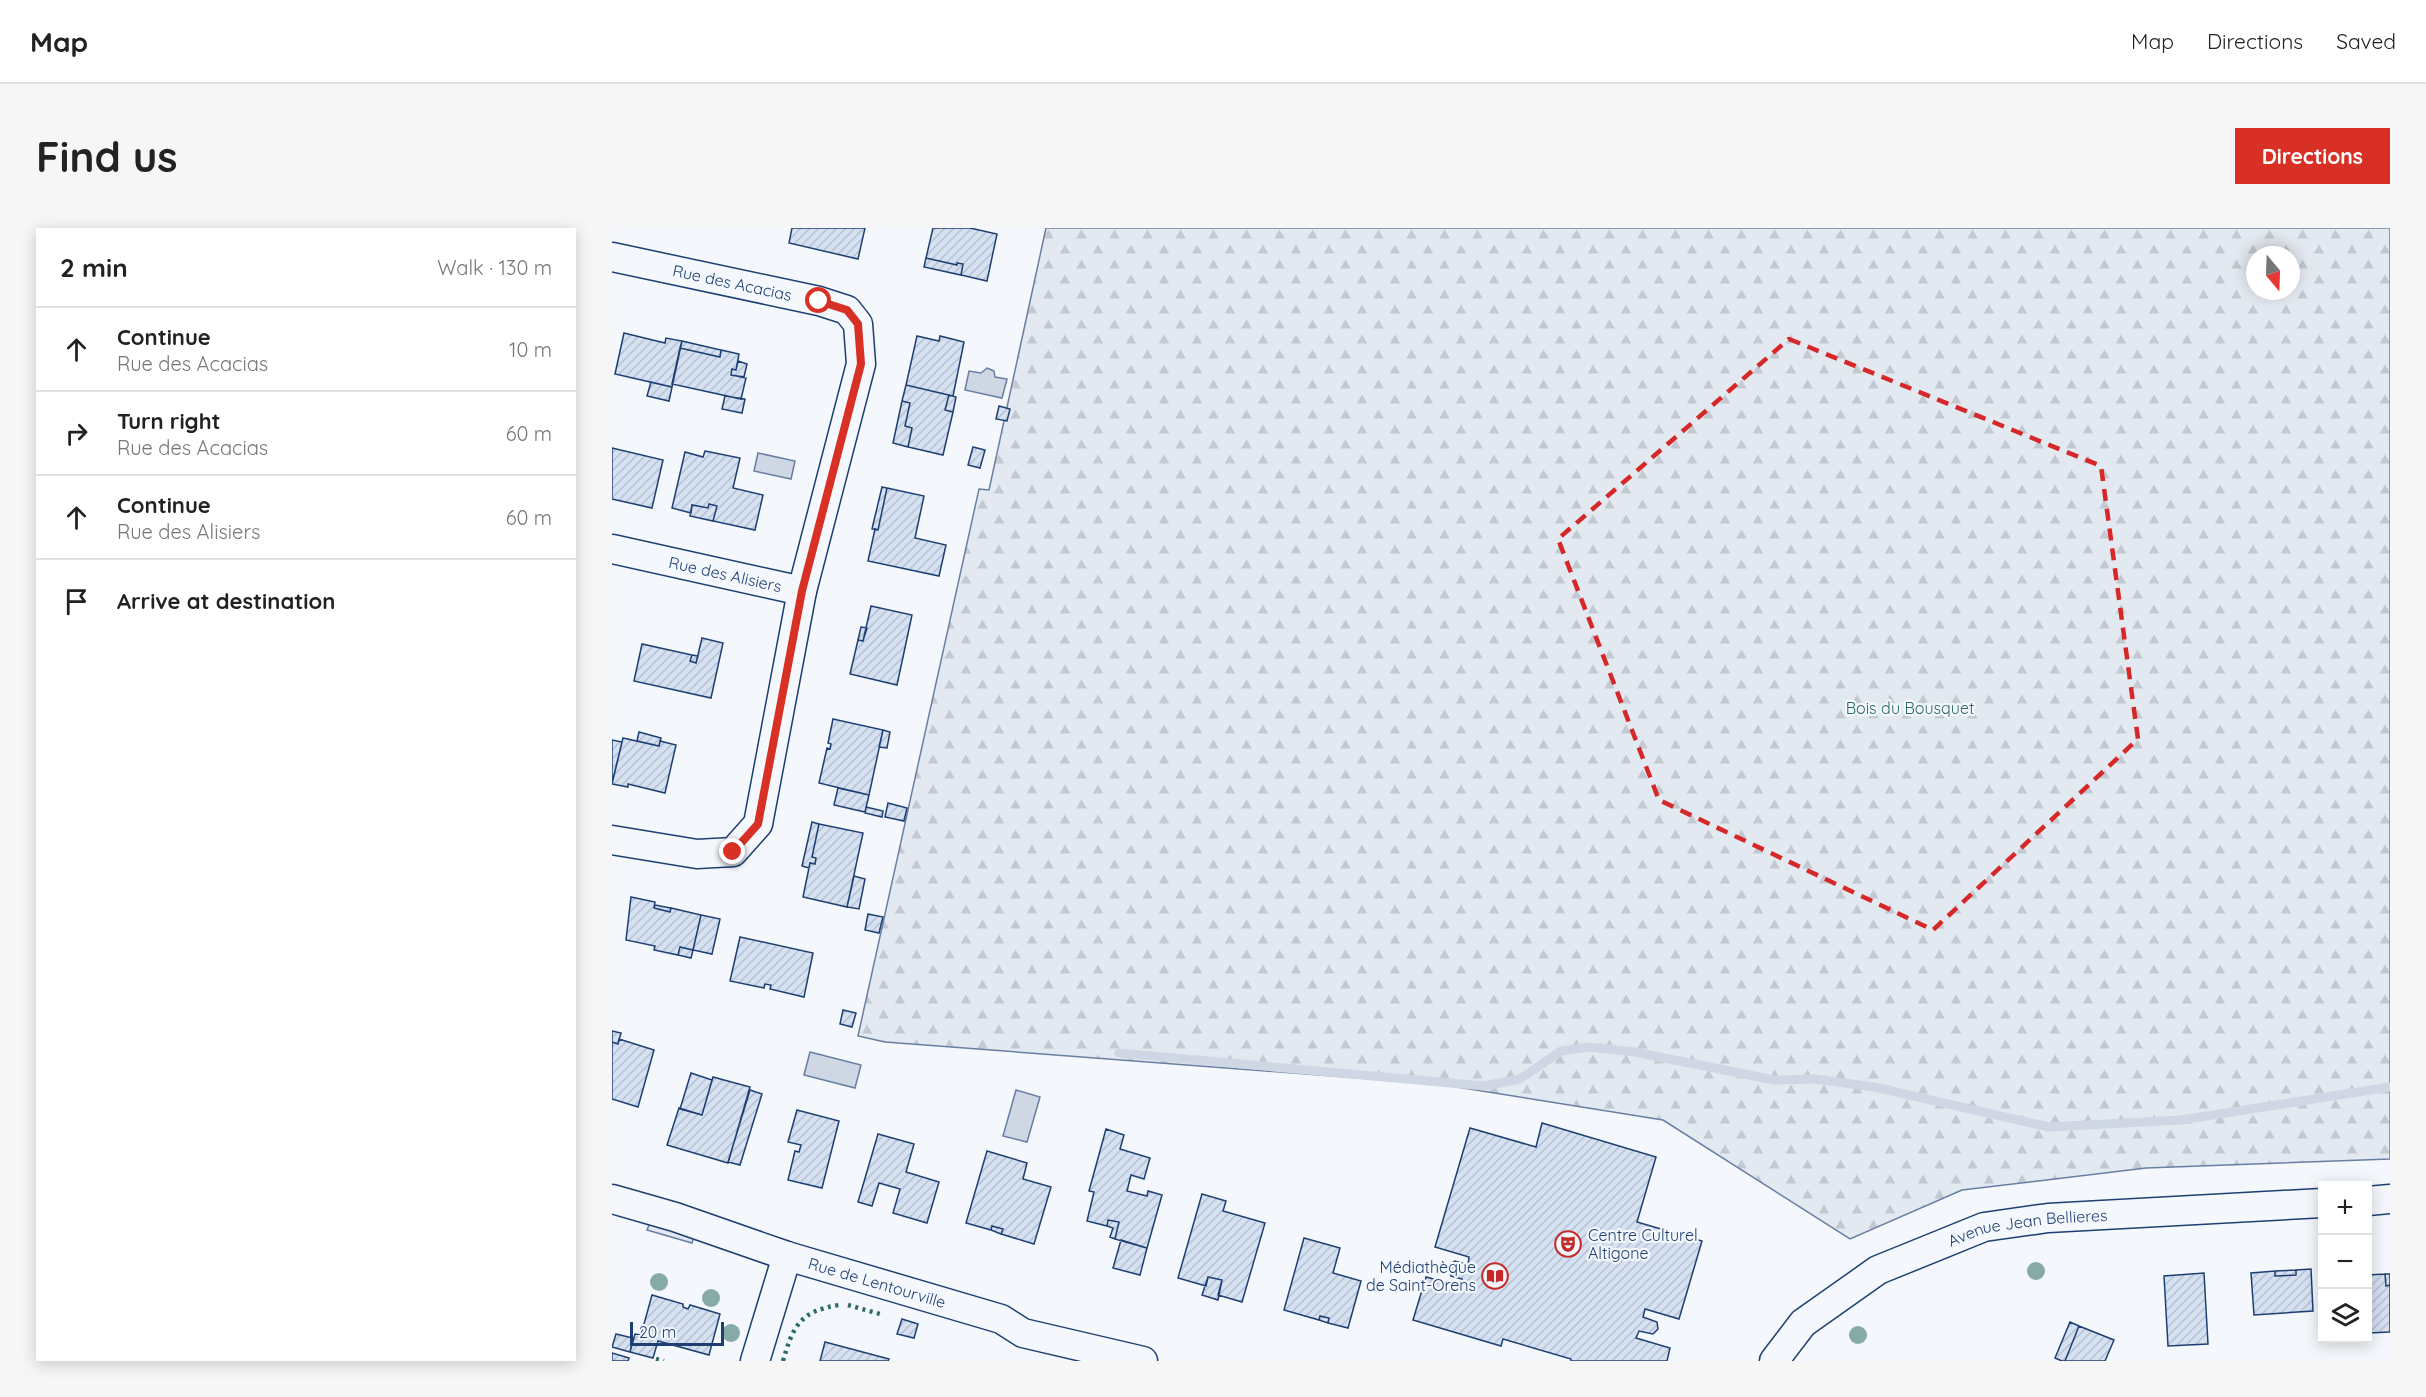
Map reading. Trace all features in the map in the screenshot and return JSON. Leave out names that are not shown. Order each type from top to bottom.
[{"type":"street","name":"Rue des Acacias","points":[[612,257],[819,301],[847,310],[858,324],[861,364],[802,591]]},
{"type":"street","name":"Rue des Alisiers","points":[[612,549],[802,591],[758,824],[733,852],[698,854],[612,840]]},
{"type":"street","name":"Rue de Lentourville","points":[[612,1199],[675,1217],[787,1256],[1001,1318],[1023,1333],[1143,1361]]},
{"type":"street","points":[[2372,1201],[2390,1199]]},
{"type":"street","name":"Avenue Jean Bellieres","points":[[1774,1361],[1803,1323],[1878,1270],[1984,1227],[2048,1218],[2318,1203]]},
{"type":"street","points":[[755,1361],[787,1256]]},
{"type":"street","points":[[1023,1333],[1031,1361]]},
{"type":"highlighted area","points":[[1789,339],[2101,466],[2138,739],[1933,930],[1659,800],[1558,539]]},
{"type":"green space","name":"Bois du Bousquet","points":[[1046,228],[2390,228],[2390,1159],[2146,1168],[1962,1190],[1850,1239],[1663,1120],[1438,1084],[885,1042],[858,1036],[979,489],[989,490]]},
{"type":"shaded area","points":[[987,368],[994,371],[995,377],[1007,379],[1002,398],[965,390],[969,371],[981,373]]},
{"type":"shaded area","points":[[758,453],[795,461],[791,479],[754,471]]},
{"type":"shaded area","points":[[810,1052],[861,1065],[855,1088],[804,1075]]},
{"type":"shaded area","points":[[1016,1090],[1040,1097],[1027,1142],[1003,1136]]},
{"type":"shaded area","points":[[650,1223],[694,1236],[692,1243],[647,1230]]},
{"type":"building","points":[[792,228],[865,228],[858,259],[789,243]]},
{"type":"building","points":[[933,228],[970,228],[997,234],[987,281],[961,275],[963,264],[957,263],[957,265],[926,258]]},
{"type":"building","points":[[926,258],[957,265],[957,263],[963,264],[961,275],[924,267]]},
{"type":"building","points":[[624,333],[665,343],[666,338],[682,341],[672,387],[615,374]]},
{"type":"building","points":[[917,336],[939,341],[940,336],[964,342],[953,396],[906,385]]},
{"type":"building","points":[[682,341],[721,350],[720,357],[680,348]]},
{"type":"building","points":[[680,348],[720,357],[721,350],[739,354],[736,370],[732,369],[731,375],[746,378],[741,399],[672,384]]},
{"type":"building","points":[[738,361],[747,364],[744,377],[731,375],[732,369],[736,370]]},
{"type":"building","points":[[651,382],[672,387],[669,401],[647,396]]},
{"type":"building","points":[[906,385],[949,395],[945,410],[953,412],[943,455],[908,447],[912,428],[905,426],[910,403],[902,401]]},
{"type":"building","points":[[949,395],[956,397],[953,412],[945,410]]},
{"type":"building","points":[[725,396],[745,399],[742,413],[722,409]]},
{"type":"building","points":[[902,401],[910,403],[905,426],[912,428],[908,447],[893,443]]},
{"type":"building","points":[[999,406],[1010,409],[1007,421],[996,419]]},
{"type":"building","points":[[973,447],[985,450],[980,468],[968,465]]},
{"type":"building","points":[[612,448],[663,460],[652,508],[612,499]]},
{"type":"building","points":[[705,451],[740,458],[733,488],[763,495],[755,530],[713,521],[717,506],[709,504],[708,508],[692,505],[691,513],[672,508],[685,452],[703,457]]},
{"type":"building","points":[[882,487],[887,488],[878,530],[872,529]]},
{"type":"building","points":[[887,488],[924,496],[915,538],[946,545],[939,576],[868,561],[875,529],[878,530]]},
{"type":"building","points":[[709,504],[717,506],[713,521],[690,516],[692,505],[708,508]]},
{"type":"building","points":[[871,606],[912,615],[897,685],[850,674],[858,640],[863,641]]},
{"type":"building","points":[[861,627],[867,628],[863,641],[858,640]]},
{"type":"building","points":[[702,638],[723,643],[711,698],[634,681],[642,644],[692,655],[690,661],[696,663]]},
{"type":"building","points":[[692,655],[698,656],[696,663],[690,661]]},
{"type":"building","points":[[833,719],[883,730],[869,795],[819,783],[827,748],[830,749],[831,744],[828,743]]},
{"type":"building","points":[[883,730],[890,732],[887,748],[879,747]]},
{"type":"building","points":[[639,732],[661,738],[659,746],[637,741]]},
{"type":"building","points":[[623,738],[659,746],[660,741],[676,745],[665,793],[628,784],[628,787],[612,784]]},
{"type":"building","points":[[612,740],[622,742],[613,779],[612,779]]},
{"type":"building","points":[[838,788],[869,795],[865,812],[834,805]]},
{"type":"building","points":[[888,803],[907,808],[904,821],[885,817]]},
{"type":"building","points":[[866,807],[883,811],[882,817],[865,813]]},
{"type":"building","points":[[812,822],[819,824],[812,857],[816,858],[815,864],[810,863],[809,868],[802,866]]},
{"type":"building","points":[[819,824],[863,833],[847,907],[803,897],[810,863],[815,864],[816,858],[812,857]]},
{"type":"building","points":[[854,876],[865,879],[859,909],[847,907]]},
{"type":"building","points":[[631,897],[655,902],[654,908],[670,912],[671,908],[701,915],[693,950],[680,947],[678,955],[654,950],[655,946],[626,940]]},
{"type":"building","points":[[655,905],[671,908],[670,912],[654,908]]},
{"type":"building","points":[[868,914],[883,917],[879,933],[865,930]]},
{"type":"building","points":[[701,915],[720,919],[712,954],[693,950]]},
{"type":"building","points":[[740,937],[813,953],[804,997],[770,989],[771,985],[765,984],[764,988],[730,981]]},
{"type":"building","points":[[680,947],[693,950],[691,958],[678,955]]},
{"type":"building","points":[[843,1010],[856,1013],[852,1027],[840,1024]]},
{"type":"building","points":[[612,1031],[621,1033],[618,1044],[612,1042]]},
{"type":"building","points":[[619,1039],[654,1050],[638,1107],[612,1099],[612,1042],[618,1044]]},
{"type":"building","points":[[691,1073],[712,1080],[702,1115],[680,1109]]},
{"type":"building","points":[[713,1077],[750,1087],[728,1163],[667,1145],[679,1108],[702,1115]]},
{"type":"building","points":[[750,1090],[762,1094],[740,1165],[728,1162]]},
{"type":"building","points":[[797,1110],[839,1121],[822,1188],[788,1180],[795,1151],[799,1152],[801,1145],[788,1142]]},
{"type":"building","name":"Centre Culturel Altigone","points":[[1542,1123],[1656,1157],[1637,1222],[1702,1241],[1679,1319],[1645,1309],[1643,1317],[1657,1322],[1658,1329],[1653,1334],[1639,1331],[1636,1338],[1670,1348],[1667,1361],[1571,1361],[1571,1359],[1503,1339],[1501,1346],[1413,1320],[1426,1277],[1460,1286],[1462,1279],[1451,1276],[1447,1266],[1455,1261],[1468,1265],[1469,1257],[1435,1247],[1470,1128],[1536,1147]]},
{"type":"building","points":[[1106,1129],[1124,1135],[1120,1149],[1150,1158],[1144,1179],[1131,1175],[1127,1191],[1147,1196],[1148,1191],[1162,1195],[1147,1248],[1115,1239],[1119,1222],[1108,1220],[1107,1226],[1087,1221],[1094,1192],[1089,1191]]},
{"type":"building","points":[[878,1134],[914,1144],[906,1172],[939,1182],[927,1223],[893,1213],[900,1189],[879,1183],[872,1206],[858,1202]]},
{"type":"building","points":[[987,1151],[1027,1163],[1023,1179],[1051,1187],[1034,1244],[1001,1234],[1003,1229],[992,1226],[991,1230],[966,1223]]},
{"type":"building","points":[[1202,1194],[1226,1201],[1223,1211],[1265,1223],[1242,1302],[1218,1295],[1222,1280],[1208,1277],[1206,1286],[1178,1278]]},
{"type":"building","points":[[1108,1220],[1119,1222],[1115,1239],[1110,1237],[1113,1228],[1107,1226]]},
{"type":"building","points":[[992,1226],[1003,1229],[1001,1234],[991,1230]]},
{"type":"building","points":[[1304,1238],[1340,1248],[1333,1273],[1361,1281],[1348,1328],[1328,1323],[1329,1318],[1320,1316],[1319,1320],[1284,1310]]},
{"type":"building","points":[[1121,1240],[1147,1248],[1140,1275],[1113,1268]]},
{"type":"building","points":[[2311,1269],[2313,1311],[2254,1315],[2251,1273],[2275,1271],[2275,1276],[2296,1275],[2296,1270]]},
{"type":"building","points":[[2296,1270],[2296,1275],[2275,1276],[2275,1271]]},
{"type":"building","points":[[2204,1273],[2208,1344],[2168,1346],[2164,1276]]},
{"type":"building","points":[[2385,1274],[2390,1274],[2390,1285],[2386,1286]]},
{"type":"building","points":[[2385,1274],[2386,1286],[2390,1285],[2390,1332],[2372,1333],[2372,1275]]},
{"type":"building","points":[[1208,1277],[1222,1280],[1218,1300],[1202,1295]]},
{"type":"building","points":[[652,1295],[683,1304],[683,1307],[688,1309],[690,1305],[720,1314],[709,1355],[658,1341],[653,1358],[630,1352],[635,1334],[641,1335]]},
{"type":"building","points":[[1320,1316],[1329,1318],[1328,1323],[1319,1320]]},
{"type":"building","points":[[902,1319],[918,1324],[914,1338],[897,1334]]},
{"type":"building","points":[[2070,1322],[2079,1326],[2065,1361],[2062,1361],[2055,1358]]},
{"type":"building","points":[[2079,1326],[2114,1340],[2105,1361],[2065,1361]]},
{"type":"building","points":[[616,1334],[633,1338],[630,1352],[612,1347]]},
{"type":"building","points":[[825,1342],[889,1359],[888,1361],[820,1361]]},
{"type":"building","points":[[612,1353],[629,1358],[628,1361],[612,1361]]},
{"type":"waterway","points":[[1119,1053],[1484,1086],[1520,1079],[1561,1051],[1589,1047],[1635,1052],[1774,1080],[1815,1079],[1874,1087],[2049,1127],[2181,1120],[2390,1087]]},
{"type":"hedge","points":[[783,1361],[790,1338],[800,1322],[815,1311],[839,1305]]},
{"type":"hedge","points":[[848,1305],[880,1314]]},
{"type":"hedge","points":[[656,1359],[664,1361]]},
{"type":"place","name":"Centre Culturel Altigone","points":[[1568,1244]]},
{"type":"place","name":"Médiathèque de Saint-Orens","points":[[1495,1276]]},
{"type":"route","points":[[733,852],[758,824],[802,591],[861,364],[858,324],[847,310],[819,301]]}]
